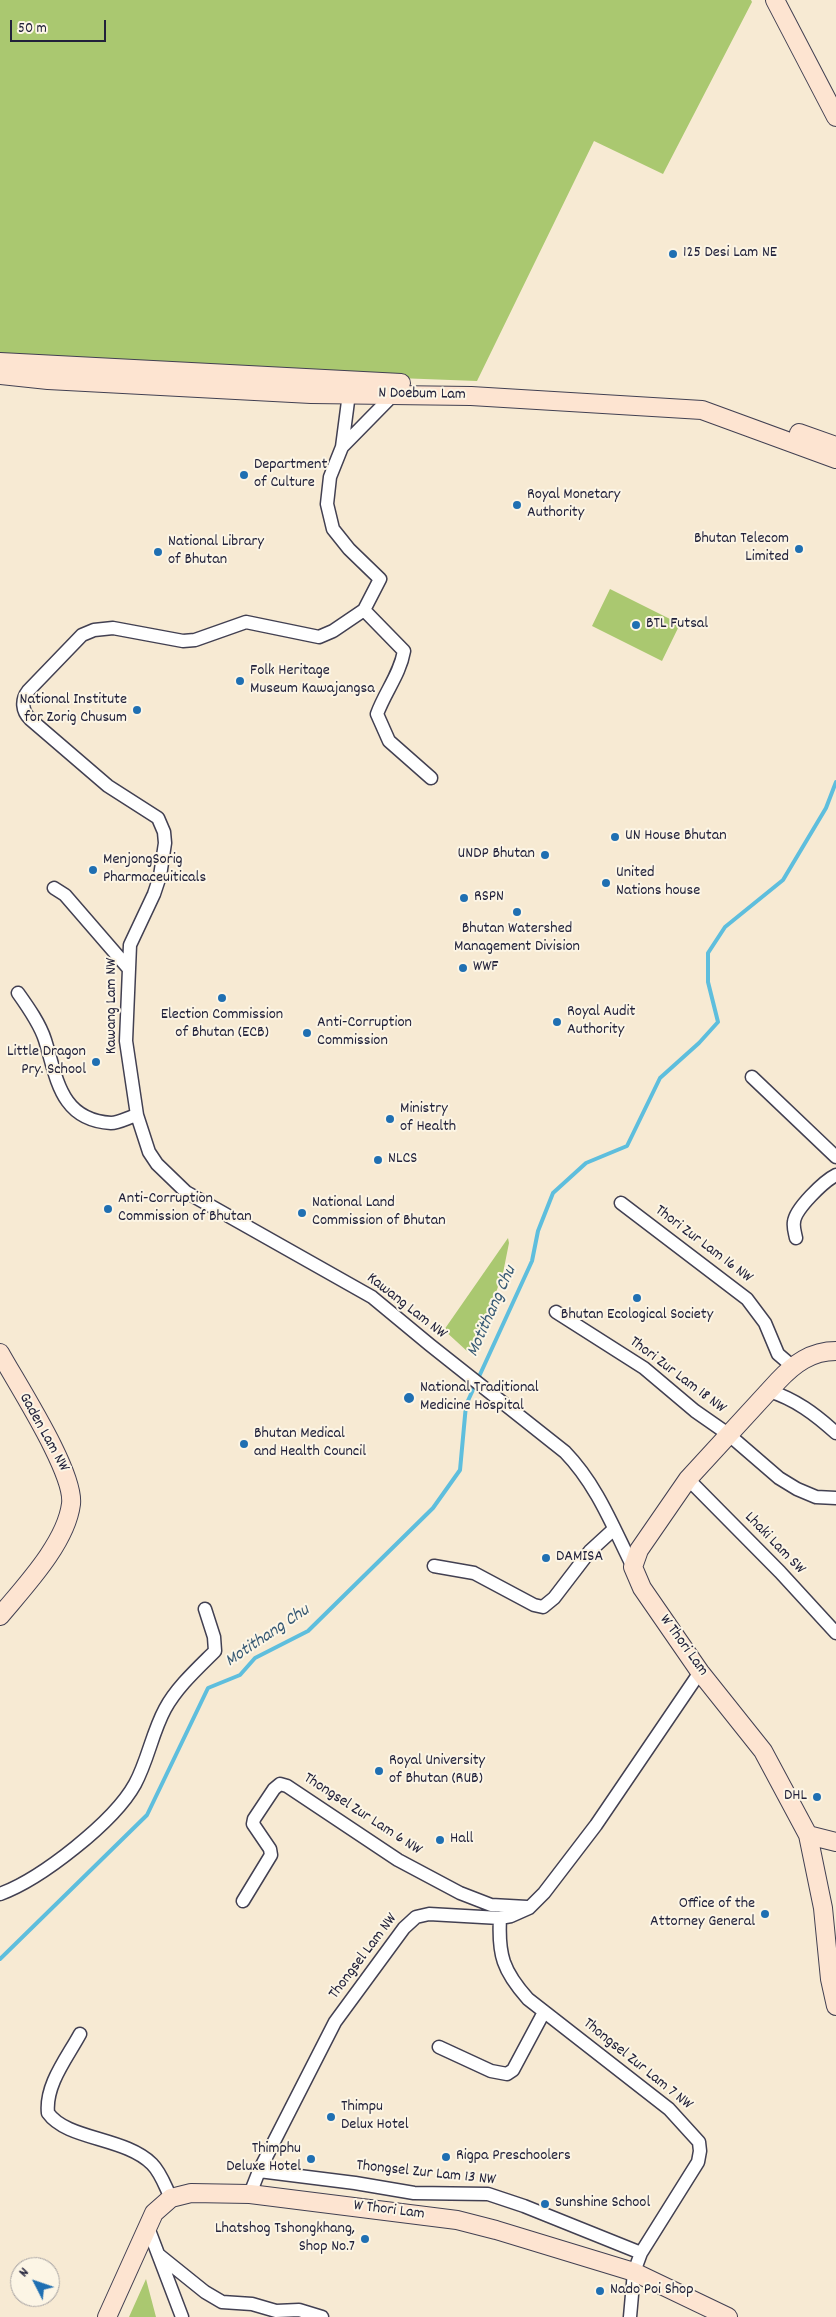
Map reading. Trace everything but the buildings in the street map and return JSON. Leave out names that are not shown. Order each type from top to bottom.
[{"type":"main road","points":[[774,0],[836,117]]},
{"type":"main road","name":"N Doebum Lam","points":[[0,362],[200,371],[350,388]]},
{"type":"main road","name":"N Doebum Lam","points":[[0,375],[48,380],[397,388],[701,398],[836,446]]},
{"type":"main road","name":"N Doebum Lam","points":[[397,388],[702,410],[836,459]]},
{"type":"main road","points":[[633,1567],[639,1550],[688,1479],[792,1366],[823,1351],[836,1352]]},
{"type":"main road","name":"Gaden Lam NW","points":[[0,1353],[67,1474],[71,1489],[71,1504],[59,1537],[43,1563],[0,1616]]},
{"type":"main road","name":"W Thori Lam","points":[[633,1567],[642,1588],[700,1672],[763,1751],[808,1835],[823,1908],[830,1978],[836,2006]]},
{"type":"main road","points":[[808,1835],[836,1842]]},
{"type":"main road","name":"W Thori Lam","points":[[171,2198],[191,2192],[250,2194],[457,2220],[634,2272],[728,2317]]},
{"type":"main road","points":[[107,2317],[147,2225],[158,2208],[171,2198]]},
{"type":"street","points":[[342,447],[350,388]]},
{"type":"street","points":[[342,447],[397,388]]},
{"type":"street","name":"Kawang Lam NW","points":[[342,447],[330,476],[327,504],[333,529],[349,549],[380,580],[364,610],[333,631],[319,637],[246,622],[236,623],[195,640],[183,641],[113,628],[94,630],[82,635],[24,696],[24,710],[30,719],[108,786],[141,806],[158,818],[162,824],[166,843],[160,876],[154,894],[130,945],[126,1041],[137,1115],[149,1152],[157,1164],[186,1192],[372,1297],[462,1372],[565,1452],[578,1466],[598,1496],[633,1567]]},
{"type":"street","points":[[364,610],[404,650],[401,666],[377,714],[389,741],[430,778]]},
{"type":"street","points":[[54,888],[65,895],[129,969]]},
{"type":"street","points":[[18,993],[45,1039],[52,1069],[63,1098],[84,1117],[112,1123],[137,1115]]},
{"type":"street","points":[[752,1077],[836,1157]]},
{"type":"street","points":[[796,1238],[794,1221],[801,1208],[814,1192],[836,1176]]},
{"type":"street","name":"Thori Zur Lam 16 NW","points":[[621,1203],[748,1299],[765,1324],[778,1354],[792,1366]]},
{"type":"street","name":"Thori Zur Lam 18 NW","points":[[556,1312],[596,1339],[624,1354],[695,1411],[728,1434],[779,1478],[816,1496],[836,1498]]},
{"type":"street","points":[[769,1391],[790,1398],[810,1410],[836,1432]]},
{"type":"street","name":"Lhaki Lam SW","points":[[688,1479],[836,1632]]},
{"type":"street","points":[[434,1566],[474,1573],[534,1605],[543,1607],[554,1598],[590,1551],[614,1529]]},
{"type":"street","points":[[0,1894],[18,1887],[42,1873],[98,1827],[117,1809],[126,1797],[134,1785],[164,1710],[190,1677],[215,1651],[214,1637],[205,1609]]},
{"type":"street","name":"Thongsel Lam NW","points":[[250,2194],[259,2172],[335,2022],[404,1928],[416,1917],[429,1914],[500,1918],[511,1916],[528,1908],[544,1893],[596,1825],[700,1672]]},
{"type":"street","name":"Thongsel Zur Lam 6 NW","points":[[243,1901],[272,1855],[253,1824],[254,1818],[274,1789],[280,1784],[287,1786],[398,1860],[460,1893],[491,1905],[528,1908]]},
{"type":"street","name":"Thongsel Zur Lam 7 NW","points":[[500,1918],[501,1958],[506,1971],[528,1999],[669,2109],[698,2142],[700,2151],[698,2162],[641,2253],[634,2272],[630,2317]]},
{"type":"street","points":[[439,2047],[491,2071],[507,2074],[513,2070],[544,2012]]},
{"type":"street","points":[[80,2034],[50,2087],[47,2098],[48,2113],[59,2124],[120,2145],[144,2157],[156,2169],[171,2198]]},
{"type":"street","name":"Thongsel Zur Lam 13 NW","points":[[259,2172],[355,2183],[414,2193],[488,2194],[524,2206],[641,2253]]},
{"type":"street","points":[[147,2225],[182,2317]]},
{"type":"street","points":[[159,2255],[205,2292],[222,2302],[252,2304],[276,2311],[299,2310],[322,2317]]},
{"type":"green space","points":[[0,0],[751,0],[752,2],[663,174],[594,141],[477,381],[0,363]]},
{"type":"green space","name":"BTL Futsal","points":[[610,589],[680,624],[662,661],[592,626]]},
{"type":"green space","points":[[508,1238],[509,1243],[503,1273],[490,1309],[468,1352],[444,1330]]},
{"type":"green space","points":[[146,2279],[156,2317],[129,2317]]},
{"type":"waterway","name":"Motithang Chu","points":[[0,1959],[147,1815],[208,1688],[240,1675],[255,1658],[308,1631],[433,1508],[460,1470],[466,1405],[532,1261],[538,1231],[553,1193],[586,1163],[627,1146],[660,1078],[699,1043],[718,1022],[708,982],[708,953],[725,927],[783,880],[826,808],[836,782]]},
{"type":"place","name":"125 Desi Lam NE","points":[[673,254]]},
{"type":"place","name":"Department of Culture","points":[[244,475]]},
{"type":"place","name":"Royal Monetary Authority","points":[[517,505]]},
{"type":"place","name":"Bhutan Telecom Limited","points":[[799,549]]},
{"type":"place","name":"National Library of Bhutan","points":[[158,552]]},
{"type":"place","name":"BTL Futsal","points":[[636,625]]},
{"type":"place","name":"Folk Heritage Museum Kawajangsa","points":[[240,681]]},
{"type":"place","name":"National Institute for Zorig Chusum","points":[[137,710]]},
{"type":"place","name":"UN House Bhutan","points":[[615,837]]},
{"type":"place","name":"UNDP Bhutan","points":[[545,855]]},
{"type":"place","name":"MenjongSorig Pharmaceuiticals","points":[[93,870]]},
{"type":"place","name":"United Nations house","points":[[606,883]]},
{"type":"place","name":"RSPN","points":[[464,898]]},
{"type":"place","name":"Bhutan Watershed Management Division","points":[[517,912]]},
{"type":"place","name":"WWF","points":[[463,968]]},
{"type":"place","name":"Election Commission of Bhutan (ECB)","points":[[222,998]]},
{"type":"place","name":"Royal Audit Authority","points":[[557,1022]]},
{"type":"place","name":"Anti-Corruption Commission","points":[[307,1033]]},
{"type":"place","name":"Little Dragon Pry. School","points":[[96,1062]]},
{"type":"place","name":"Ministry of Health","points":[[390,1119]]},
{"type":"place","name":"NLCS","points":[[378,1160]]},
{"type":"place","name":"Anti-Corruption Commission of Bhutan","points":[[108,1209]]},
{"type":"place","name":"National Land Commission of Bhutan","points":[[302,1213]]},
{"type":"place","name":"Bhutan Ecological Society","points":[[637,1298]]},
{"type":"place","name":"National Traditional Medicine Hospital","points":[[409,1398]]},
{"type":"place","name":"Bhutan Medical and Health Council","points":[[244,1444]]},
{"type":"place","name":"DAMISA","points":[[546,1558]]},
{"type":"place","name":"Royal University of Bhutan (RUB)","points":[[379,1771]]},
{"type":"place","name":"DHL","points":[[817,1797]]},
{"type":"place","name":"Hall","points":[[440,1840]]},
{"type":"place","name":"Office of the Attorney General","points":[[765,1914]]},
{"type":"place","name":"Thimpu Delux Hotel","points":[[331,2117]]},
{"type":"place","name":"Rigpa Preschoolers","points":[[446,2157]]},
{"type":"place","name":"Thimphu Deluxe Hotel","points":[[311,2159]]},
{"type":"place","name":"Sunshine School","points":[[545,2204]]},
{"type":"place","name":"Lhatshog Tshongkhang, Shop No.7","points":[[365,2239]]},
{"type":"place","name":"Nado Poi Shop","points":[[600,2291]]}]
